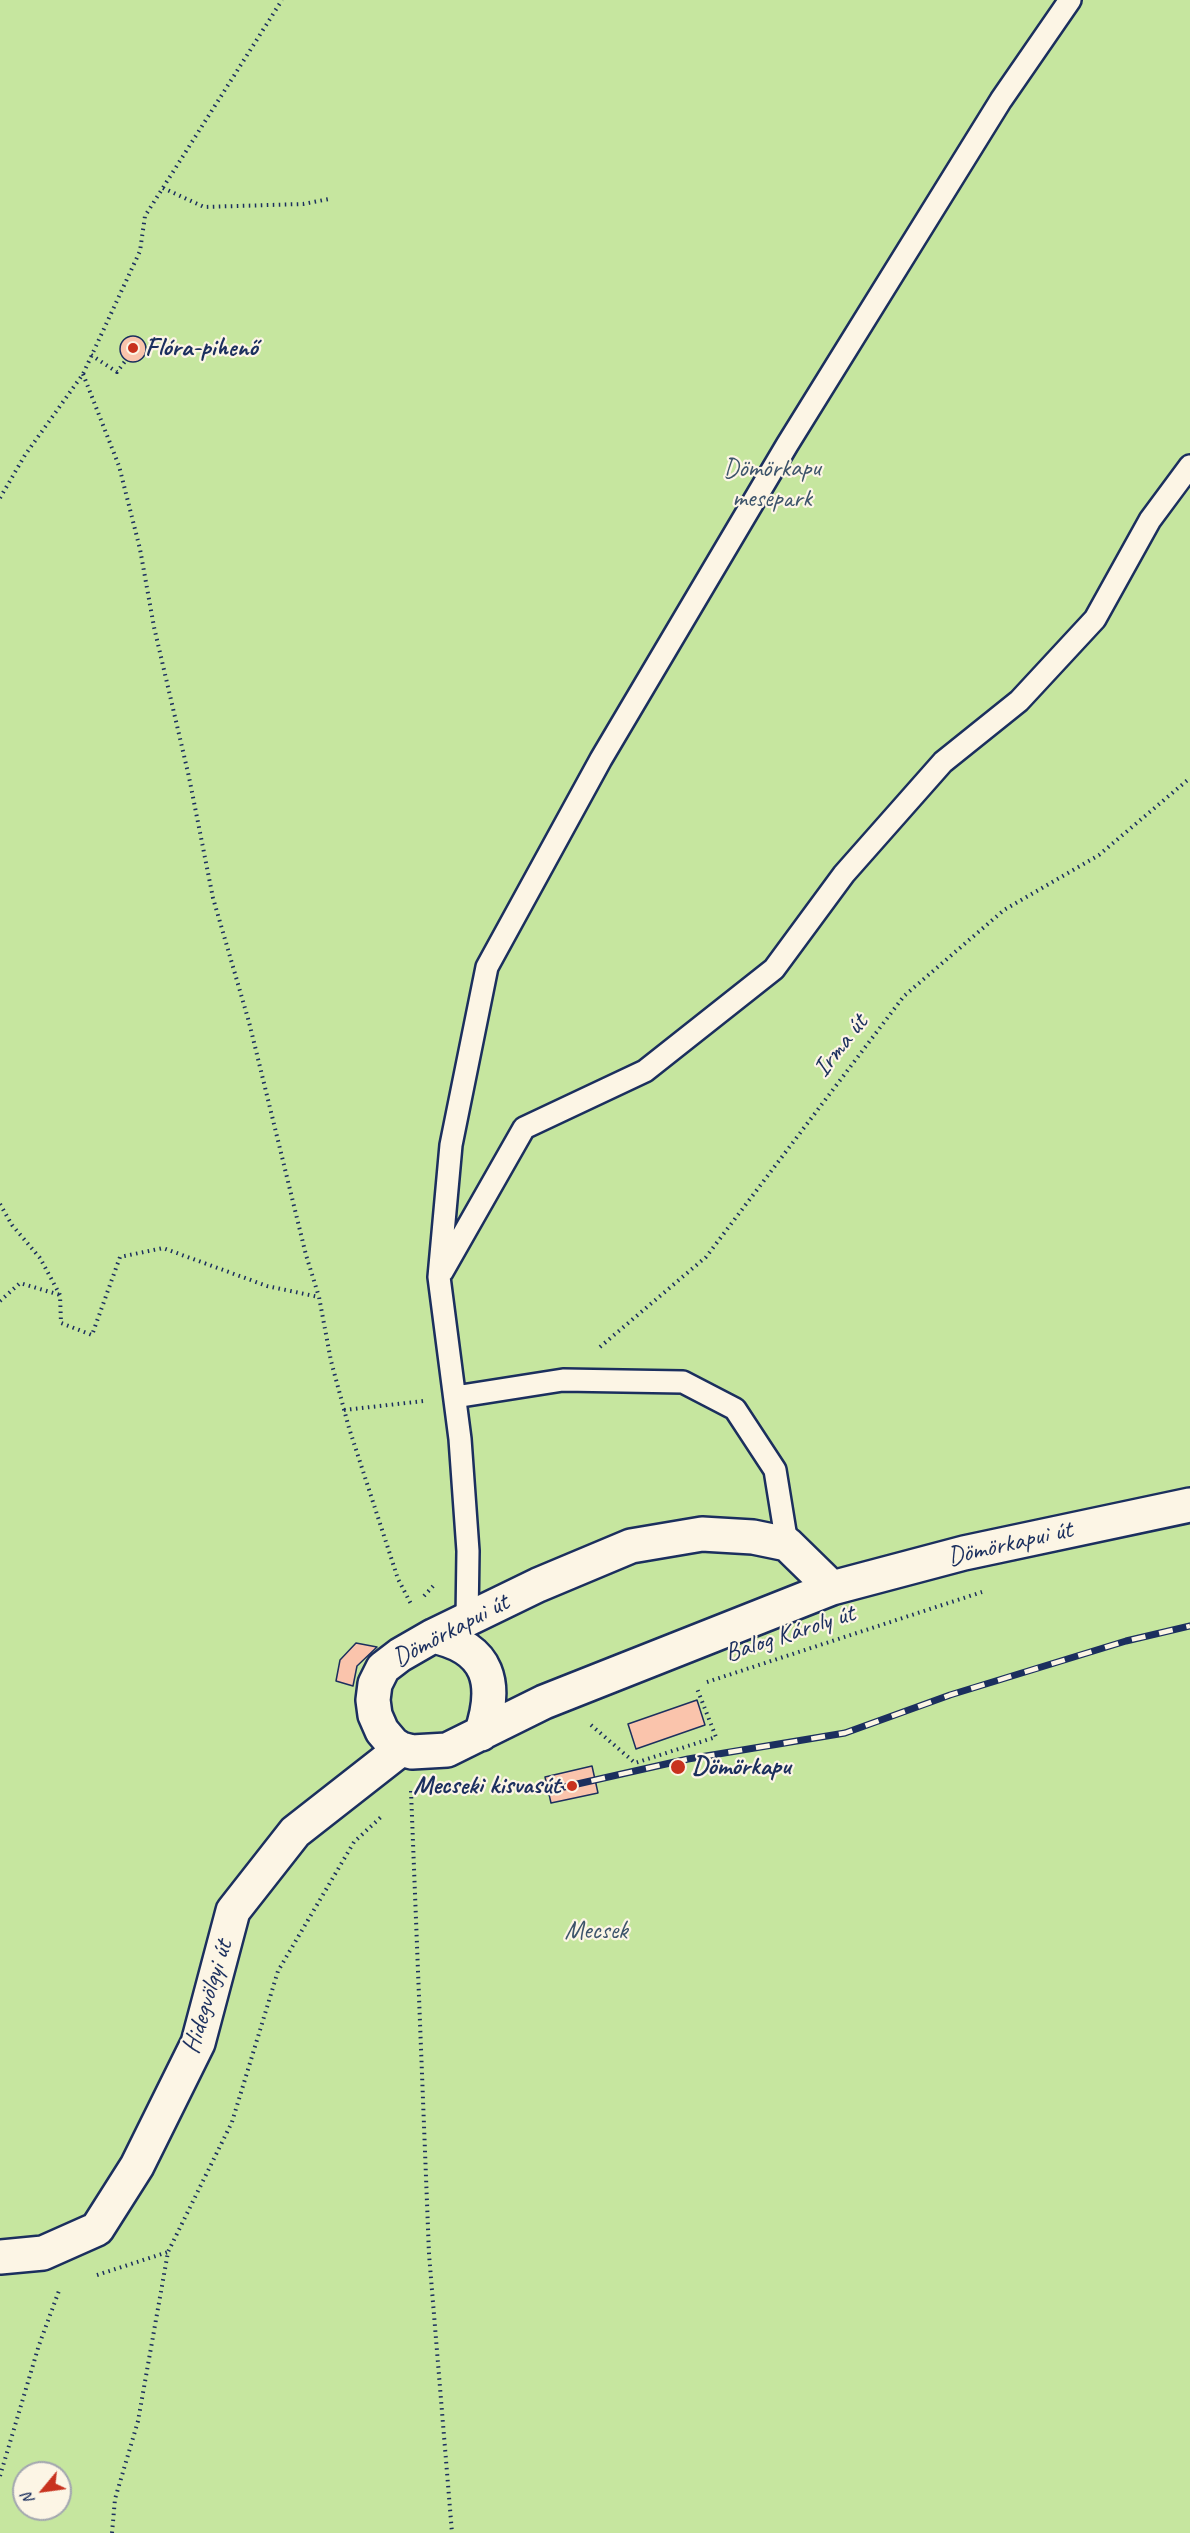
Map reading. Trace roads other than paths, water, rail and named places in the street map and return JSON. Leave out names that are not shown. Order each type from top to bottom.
[{"type":"street","name":"Dömörkapui út","points":[[787,1544],[753,1537],[702,1534],[631,1546],[538,1585],[433,1636],[383,1668],[375,1684],[373,1700],[375,1715],[382,1731],[393,1744],[401,1749],[412,1752],[447,1750],[544,1702],[832,1588],[964,1554],[1190,1505]]},
{"type":"street","points":[[787,1544],[832,1588]]},
{"type":"street","points":[[433,1636],[455,1641],[474,1655],[484,1670],[490,1687],[489,1709],[480,1734]]},
{"type":"street","name":"Hidegvölgyi út","points":[[0,2257],[43,2253],[97,2229],[136,2166],[198,2043],[233,1911],[295,1832],[401,1749]]},
{"type":"lane","points":[[467,1620],[468,1551],[460,1439],[439,1277],[451,1145],[487,967],[601,759],[787,446],[1001,100],[1070,0]]},
{"type":"lane","points":[[439,1277],[524,1128],[645,1071],[774,969],[844,874],[943,762],[1019,701],[1095,619],[1150,520],[1190,466]]},
{"type":"lane","points":[[454,1397],[563,1380],[683,1382],[735,1409],[775,1470],[787,1544]]},
{"type":"railway","points":[[564,1787],[688,1759],[845,1733],[950,1695],[1126,1641],[1190,1626]]},
{"type":"place","name":"Flóra-pihenő","points":[[133,348]]},
{"type":"place","name":"Dömörkapu","points":[[678,1767]]},
{"type":"place","name":"Mecseki kisvasút","points":[[572,1786]]},
{"type":"park label","name":"Dömörkapu mesepark","points":[[772,484]]},
{"type":"park label","name":"Mecsek","points":[[596,1931]]}]
